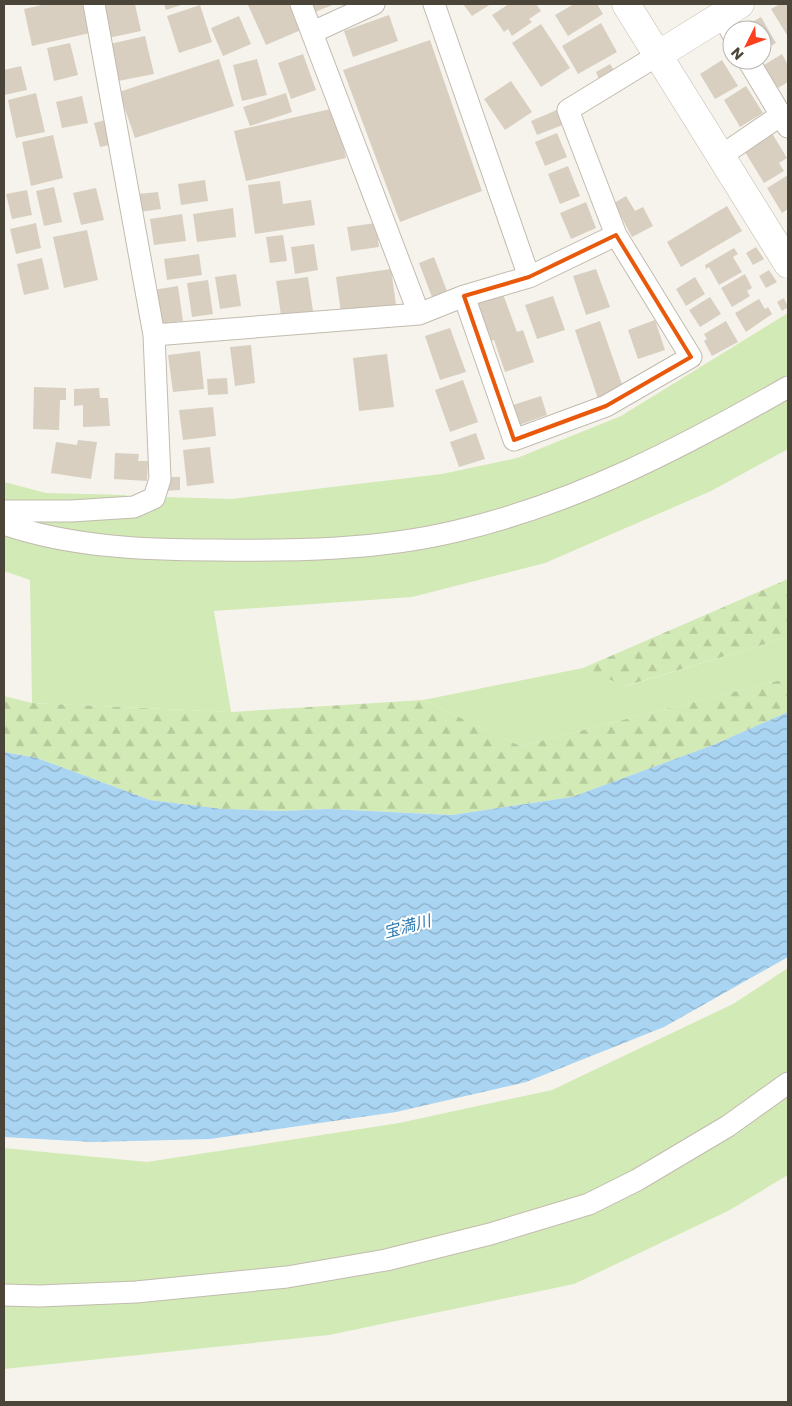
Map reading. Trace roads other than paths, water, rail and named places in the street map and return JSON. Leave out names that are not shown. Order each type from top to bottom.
[{"type":"street","points":[[4,511],[71,511],[134,507],[154,498],[160,479],[154,335],[94,4]]},
{"type":"street","points":[[300,4],[313,32],[420,314]]},
{"type":"street","points":[[313,32],[374,4]]},
{"type":"street","points":[[434,4],[529,277]]},
{"type":"street","points":[[626,4],[788,264]]},
{"type":"street","points":[[464,296],[514,440],[606,406],[691,356],[616,235],[568,110],[658,54],[731,17]]},
{"type":"street","points":[[721,156],[784,121],[754,70]]},
{"type":"street","points":[[154,335],[420,314],[464,296],[529,277],[616,235]]},
{"type":"street","points":[[4,524],[75,542],[184,550],[283,551],[380,544],[456,531],[539,508],[640,466],[700,437],[788,387]]},
{"type":"street","points":[[4,1295],[39,1296],[136,1292],[287,1277],[386,1260],[490,1234],[589,1204],[637,1180],[713,1135],[788,1083]]},
{"type":"water","name":"宝満川","points":[[788,712],[788,957],[664,1027],[526,1082],[396,1112],[210,1139],[93,1142],[4,1137],[4,752],[37,758],[150,800],[222,809],[283,811],[328,809],[452,815],[572,797],[713,745]]}]
